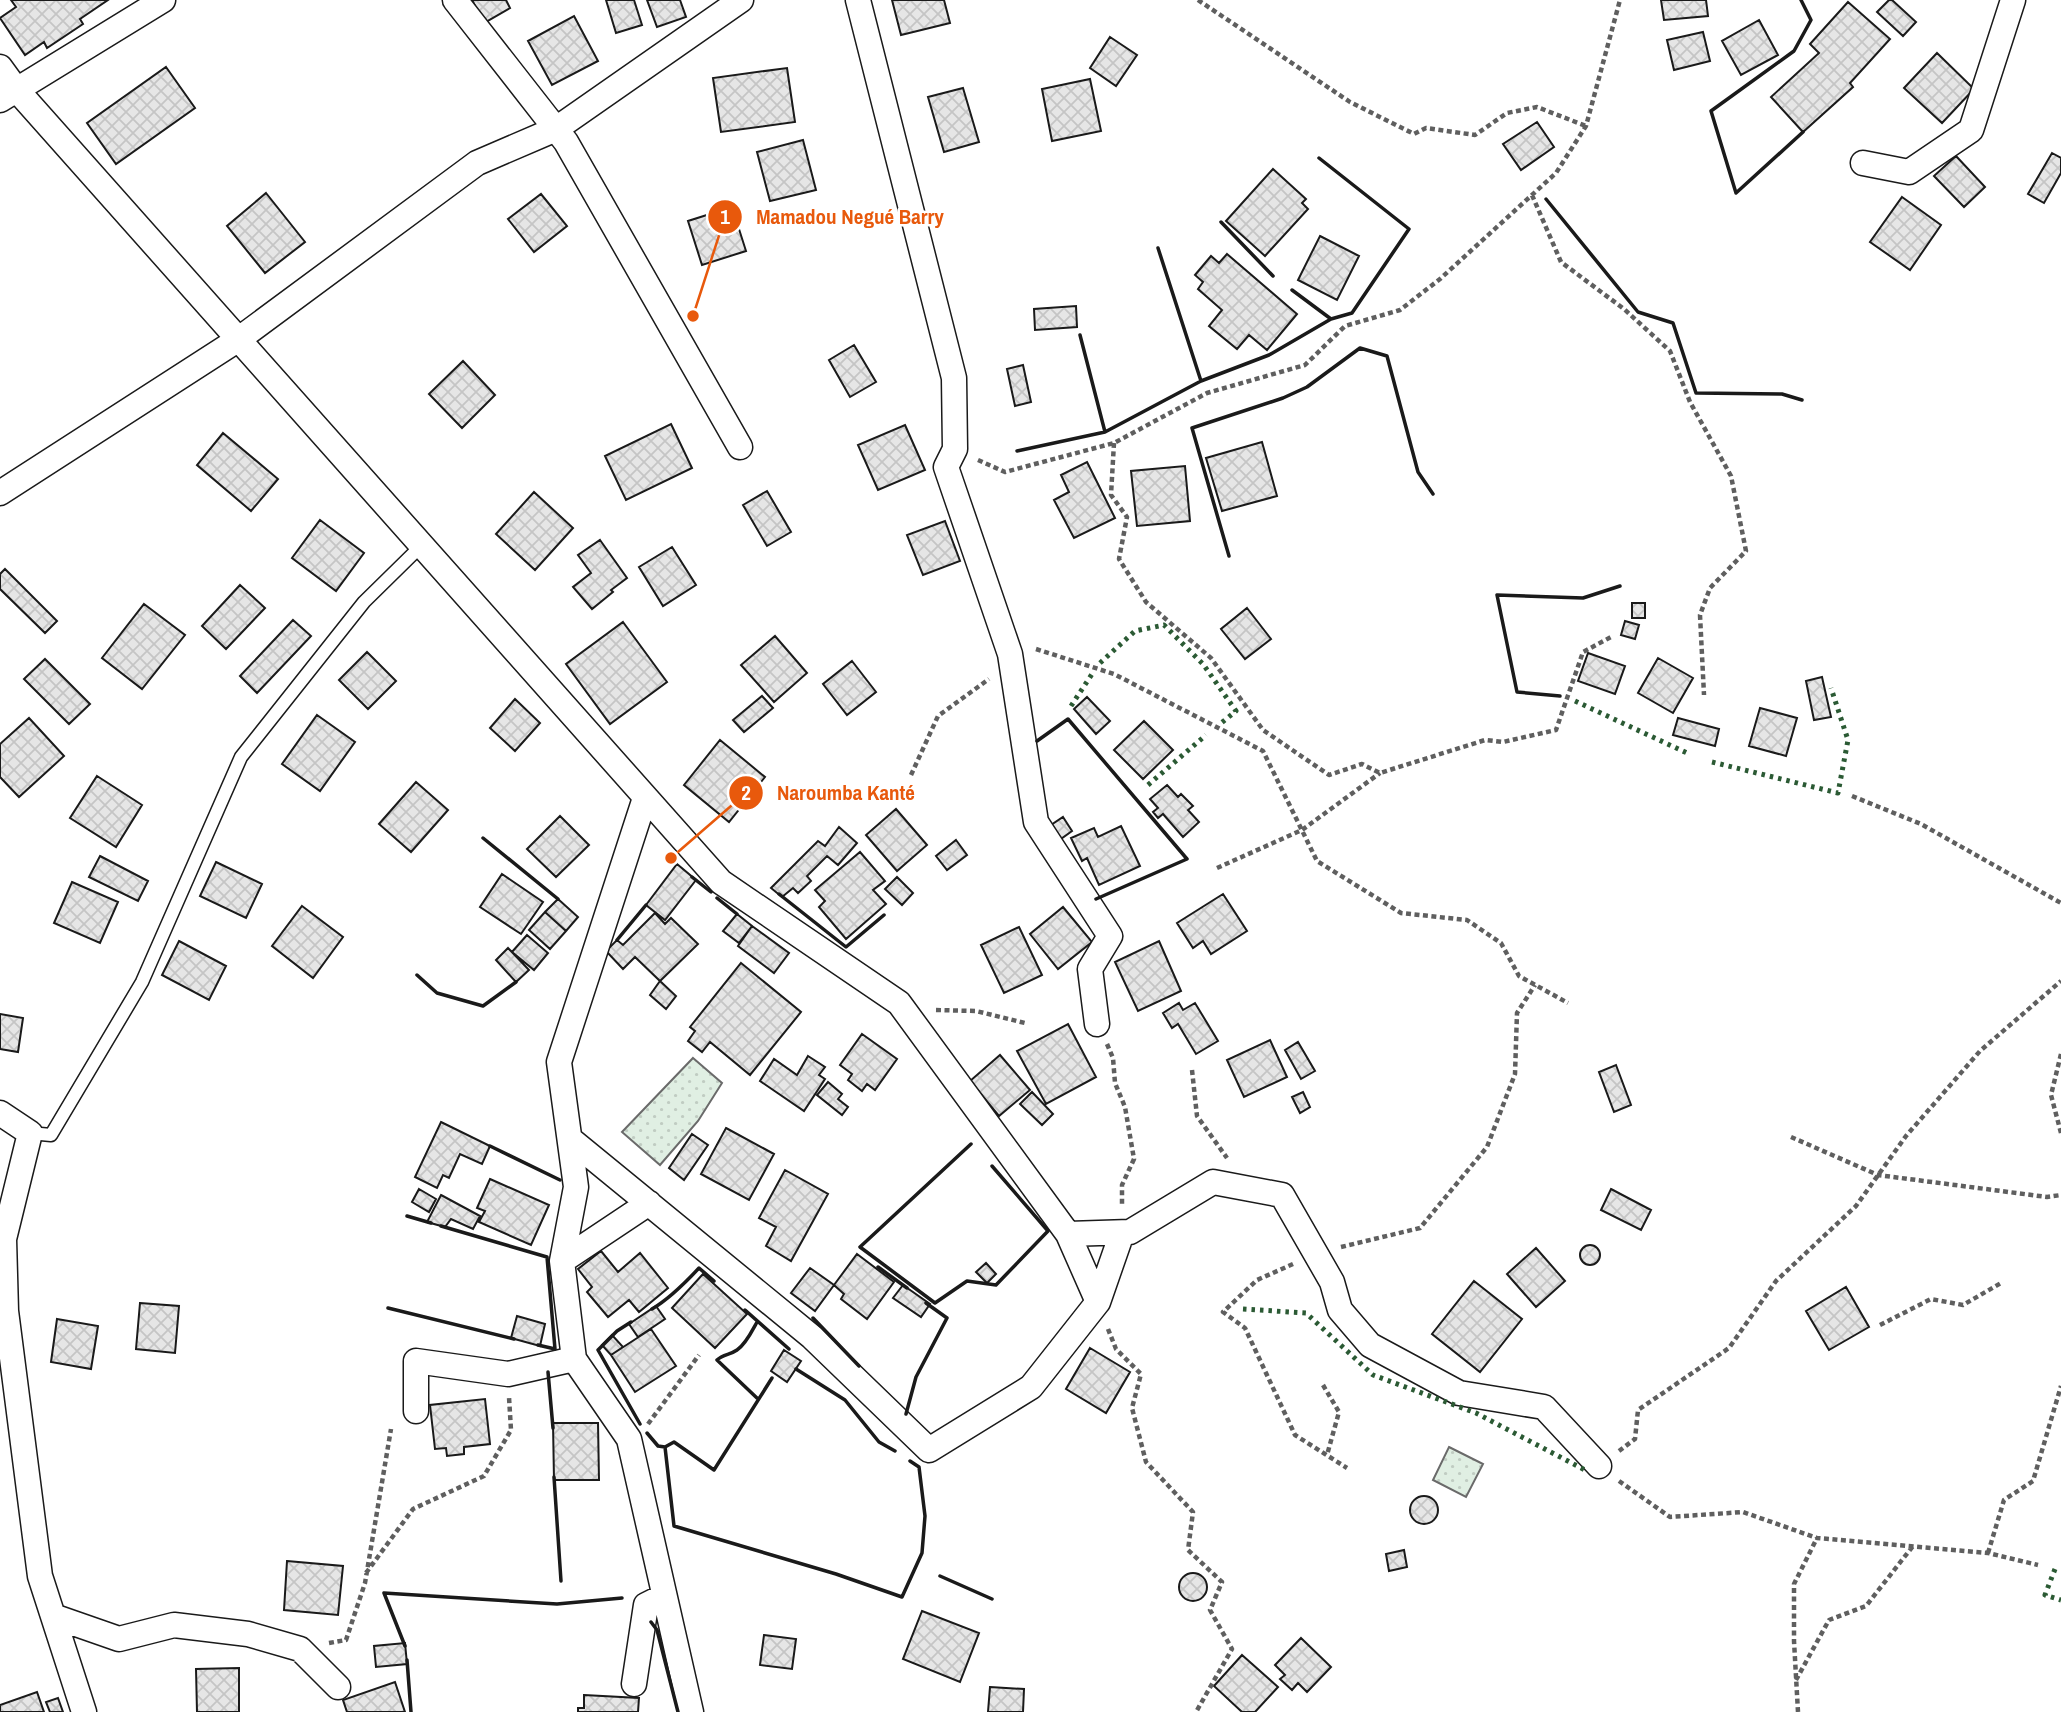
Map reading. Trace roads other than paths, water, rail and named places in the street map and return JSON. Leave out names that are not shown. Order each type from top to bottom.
[{"type":"street","points":[[8,94],[163,0]]},
{"type":"street","points":[[455,0],[566,142],[740,447]]},
{"type":"street","points":[[0,493],[239,339],[477,163],[556,129],[741,0]]},
{"type":"street","points":[[858,0],[954,378],[955,449],[946,467],[1010,654],[1036,822],[1110,936],[1090,969],[1097,1024]]},
{"type":"street","points":[[1863,163],[1909,172],[1971,130],[2012,0]]},
{"type":"street","points":[[0,67],[8,94],[239,339],[720,882],[899,1003],[1068,1234],[1098,1302]]},
{"type":"street","points":[[645,798],[559,1062],[576,1187],[562,1261],[575,1359],[629,1439],[691,1712]]},
{"type":"street","points":[[0,1113],[30,1133],[4,1239],[6,1311],[40,1576],[84,1712]]},
{"type":"street","points":[[570,1139],[811,1337],[929,1450],[1031,1387],[1098,1302],[1122,1233]]},
{"type":"street","points":[[1068,1234],[1130,1232],[1213,1182],[1282,1195],[1332,1282],[1340,1310],[1370,1345],[1459,1393],[1544,1407],[1599,1466]]},
{"type":"street","points":[[562,1261],[649,1203]]},
{"type":"street","points":[[416,1411],[416,1361],[508,1374],[575,1359]]},
{"type":"street","points":[[634,1684],[646,1605],[664,1596]]},
{"type":"street","points":[[53,1616],[119,1639],[173,1625],[248,1634],[300,1649],[338,1687]]},
{"type":"lane","points":[[30,1133],[51,1135],[142,982],[241,757],[364,602],[422,545]]},
{"type":"place","name":"Mamadou Negué Barry","points":[[693,316]]},
{"type":"place","name":"Naroumba Kanté","points":[[671,858]]}]
